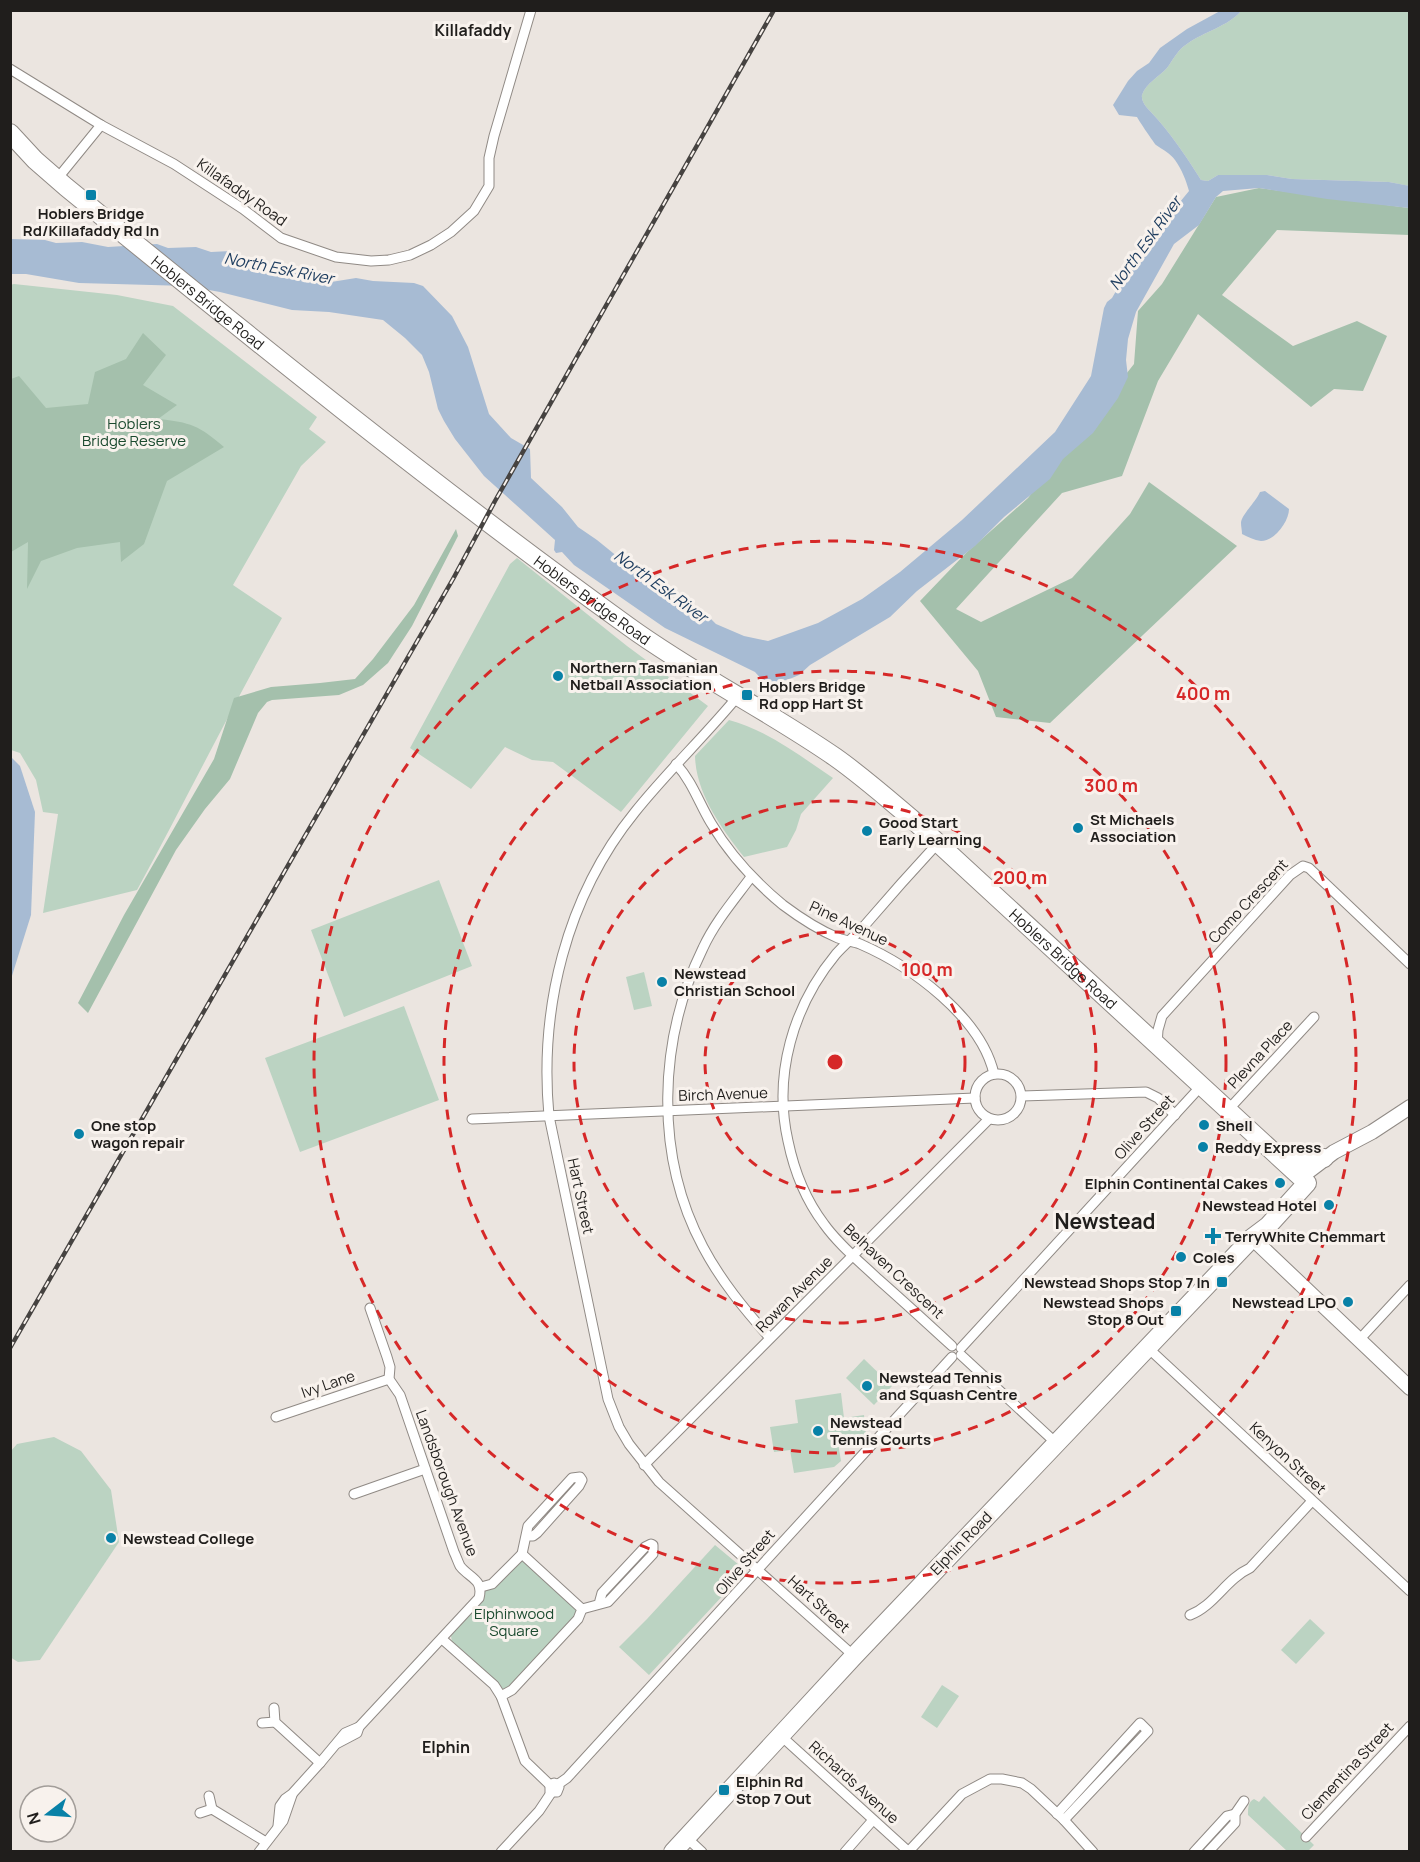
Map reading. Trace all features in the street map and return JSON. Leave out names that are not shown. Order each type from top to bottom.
[{"type":"highway","name":"Hoblers Bridge Road","points":[[10,132],[35,160],[105,219],[463,503],[629,627],[834,756],[880,792],[1304,1180]]},
{"type":"highway","points":[[1277,1155],[1305,1161],[1324,1158]]},
{"type":"highway","name":"Elphin Road","points":[[673,1851],[1147,1347],[1252,1238],[1268,1226],[1304,1180]]},
{"type":"street","name":"Killafaddy Road","points":[[10,69],[101,125],[174,164],[243,209],[281,238],[336,257],[371,261],[389,260],[410,255],[451,232],[474,211],[489,186],[489,158],[494,136],[531,10]]},
{"type":"street","points":[[57,179],[101,125]]},
{"type":"street","name":"Hart Street","points":[[738,696],[676,764],[626,824],[605,855],[576,913],[553,993],[546,1077],[549,1116],[608,1399],[619,1427],[644,1465],[659,1482],[854,1656]]},
{"type":"street","name":"Pine Avenue","points":[[676,764],[687,776],[722,840],[751,876],[794,913],[839,939],[859,943],[925,982],[961,1016],[990,1058],[994,1074]]},
{"type":"street","name":"Belhaven Crescent","points":[[938,843],[837,954],[815,985],[797,1020],[784,1076],[783,1107],[789,1148],[801,1185],[823,1223],[853,1257],[1056,1443]]},
{"type":"street","name":"Como Crescent","points":[[1157,1045],[1162,1016],[1290,874],[1303,866],[1308,868],[1410,964]]},
{"type":"street","points":[[751,876],[721,917],[704,946],[690,978],[678,1014],[671,1047],[668,1111],[676,1172],[688,1213],[702,1245],[731,1292],[770,1338]]},
{"type":"street","name":"Plevna Place","points":[[1228,1110],[1314,1017]]},
{"type":"street","points":[[994,1074],[1002,1074],[1015,1081],[1022,1096],[1017,1110],[1005,1119],[989,1119],[979,1110],[975,1098],[975,1091],[982,1080],[994,1074]]},
{"type":"street","name":"Olive Street","points":[[501,1851],[539,1811],[553,1787],[567,1778],[1202,1085]]},
{"type":"street","points":[[1022,1096],[1146,1092],[1158,1098],[1175,1115]]},
{"type":"street","name":"Birch Avenue","points":[[472,1119],[975,1098]]},
{"type":"street","points":[[1304,1180],[1410,1107]]},
{"type":"street","name":"Rowan Avenue","points":[[644,1465],[989,1119]]},
{"type":"street","points":[[1304,1180],[1324,1158],[1372,1132]]},
{"type":"street","points":[[1252,1238],[1410,1388]]},
{"type":"street","points":[[1359,1340],[1410,1285]]},
{"type":"street","name":"Landsborough Avenue","points":[[370,1308],[390,1367],[389,1379],[400,1395],[424,1469],[460,1566],[481,1587]]},
{"type":"street","name":"Kenyon Street","points":[[1147,1347],[1410,1591]]},
{"type":"street","name":"Ivy Lane","points":[[276,1417],[389,1379]]},
{"type":"street","points":[[354,1494],[424,1469]]},
{"type":"street","points":[[259,1851],[287,1812],[292,1794],[338,1743],[357,1733],[358,1727],[479,1598],[481,1587],[492,1584],[522,1554],[525,1530],[528,1526],[572,1478],[580,1477],[582,1483],[537,1533],[533,1536],[526,1536]]},
{"type":"street","points":[[1190,1615],[1196,1613],[1240,1572],[1250,1568],[1311,1501]]},
{"type":"street","points":[[582,1609],[599,1604],[605,1605],[653,1554],[653,1545],[645,1547],[602,1593],[599,1604]]},
{"type":"street","points":[[522,1554],[582,1609]]},
{"type":"street","points":[[501,1696],[512,1690],[578,1619],[582,1609]]},
{"type":"street","points":[[442,1639],[494,1685],[501,1696],[525,1761],[553,1787]]},
{"type":"street","points":[[274,1708],[275,1722],[320,1763]]},
{"type":"street","points":[[262,1723],[275,1722]]},
{"type":"street","points":[[1140,1723],[1148,1731],[1061,1817],[1140,1723]]},
{"type":"street","name":"Clementina Street","points":[[1306,1837],[1410,1726]]},
{"type":"street","name":"Richards Avenue","points":[[780,1735],[909,1851]]},
{"type":"street","points":[[909,1851],[962,1794],[990,1779],[1022,1783],[1061,1817],[1094,1851]]},
{"type":"street","points":[[209,1796],[212,1809],[266,1842]]},
{"type":"street","points":[[1208,1851],[1235,1822],[1235,1814],[1244,1801]]},
{"type":"street","points":[[200,1813],[212,1809]]},
{"type":"street","points":[[1194,1851],[1227,1816],[1235,1814]]},
{"type":"street","points":[[845,1851],[873,1821]]},
{"type":"street","points":[[686,1837],[702,1851]]},
{"type":"green space","points":[[1241,11],[1409,11],[1409,186],[1389,182],[1292,179],[1267,175],[1218,175],[1208,181],[1201,180],[1184,153],[1145,106],[1142,95],[1146,87],[1167,68],[1184,46],[1230,21]]},
{"type":"green space","points":[[1259,188],[1409,208],[1409,235],[1277,230],[1222,295],[1293,346],[1357,321],[1387,336],[1363,391],[1334,389],[1311,407],[1198,314],[1158,381],[1122,476],[1062,493],[956,609],[981,622],[1072,578],[1130,514],[1149,482],[1237,546],[1050,723],[996,717],[978,671],[920,601],[966,553],[1028,498],[1134,364],[1138,311],[1162,284],[1216,197]]},
{"type":"green space","name":"Hoblers Bridge Reserve","points":[[10,285],[117,295],[173,306],[317,417],[309,429],[326,442],[301,466],[233,585],[282,618],[137,890],[43,913],[58,814],[43,812],[36,780],[20,753],[11,750]]},
{"type":"green space","points":[[143,333],[166,355],[143,385],[177,405],[158,419],[194,426],[224,447],[167,481],[144,544],[121,562],[120,542],[77,548],[41,561],[27,589],[28,542],[11,552],[11,379],[19,376],[46,408],[88,404],[95,372],[126,359]]},
{"type":"green space","points":[[456,529],[458,536],[412,626],[388,663],[363,685],[339,695],[272,700],[267,702],[258,713],[230,779],[176,850],[88,1013],[78,1003],[124,915],[214,759],[234,698],[271,687],[355,679],[414,605]]},
{"type":"green space","name":"Northern Tasmanian Netball Association","points":[[517,558],[627,646],[708,706],[621,812],[553,762],[532,760],[505,747],[471,789],[410,748],[510,564]]},
{"type":"green space","name":"Northern Tasmanian Netball Association","points":[[729,720],[770,737],[833,778],[801,814],[787,847],[744,857],[719,823],[705,797],[696,770],[695,756]]},
{"type":"green space","points":[[439,880],[472,966],[344,1017],[311,930]]},
{"type":"green space","points":[[644,972],[652,1006],[634,1010],[626,977]]},
{"type":"green space","points":[[404,1006],[439,1100],[300,1152],[265,1058]]},
{"type":"green space","points":[[864,1359],[892,1386],[874,1405],[846,1378]]},
{"type":"green space","name":"Newstead Tennis Courts","points":[[841,1393],[844,1418],[864,1415],[866,1435],[862,1439],[838,1443],[841,1461],[834,1467],[794,1473],[790,1450],[774,1452],[770,1427],[798,1423],[795,1400]]},
{"type":"green space","points":[[54,1437],[81,1451],[111,1490],[119,1542],[40,1660],[18,1662],[10,1657],[11,1451],[17,1444]]},
{"type":"green space","points":[[715,1545],[739,1565],[740,1577],[649,1675],[619,1647]]},
{"type":"green space","name":"Elphinwood Square","points":[[519,1561],[525,1561],[576,1610],[576,1614],[509,1687],[504,1689],[499,1688],[452,1642],[451,1636],[483,1593]]},
{"type":"green space","points":[[1310,1619],[1325,1633],[1296,1664],[1281,1650]]},
{"type":"green space","points":[[942,1685],[959,1696],[937,1728],[921,1717]]},
{"type":"green space","points":[[1264,1796],[1314,1845],[1308,1851],[1287,1851],[1248,1815],[1251,1802],[1254,1799],[1259,1802]]},
{"type":"water","points":[[1220,11],[1241,11],[1230,21],[1184,46],[1167,68],[1146,87],[1142,95],[1145,106],[1184,153],[1201,180],[1208,181],[1218,175],[1267,175],[1292,179],[1389,182],[1410,186],[1409,208],[1327,199],[1259,188],[1223,191],[1216,197],[1199,225],[1174,244],[1136,312],[1128,339],[1126,360],[1128,377],[1118,398],[1093,433],[1063,459],[1050,479],[1004,517],[975,546],[917,591],[890,617],[810,665],[799,675],[776,683],[765,683],[755,672],[665,628],[574,565],[562,552],[556,553],[555,540],[484,476],[455,439],[438,409],[429,372],[422,355],[383,320],[329,312],[292,310],[187,286],[79,283],[26,274],[11,274],[10,239],[45,240],[56,243],[82,242],[108,247],[157,244],[168,248],[196,247],[211,252],[231,251],[273,269],[306,275],[325,283],[356,278],[414,283],[423,286],[452,316],[468,347],[489,414],[511,438],[530,449],[531,478],[562,507],[578,527],[677,605],[700,618],[711,619],[716,624],[744,636],[768,641],[818,623],[862,599],[900,572],[962,520],[1055,432],[1091,376],[1107,302],[1112,298],[1138,253],[1189,191],[1182,171],[1169,153],[1156,145],[1137,117],[1119,115],[1113,105],[1128,81],[1149,63],[1160,48],[1187,29]]},
{"type":"water","points":[[1265,491],[1289,509],[1287,519],[1276,534],[1261,541],[1242,534],[1241,523],[1243,516],[1260,492]]},
{"type":"water","points":[[11,757],[20,766],[35,812],[31,915],[11,979]]},
{"type":"railway","points":[[10,1348],[453,579],[774,10]]},
{"type":"place","name":"Hoblers Bridge Rd/Killafaddy Rd In","points":[[91,195]]},
{"type":"place","name":"Northern Tasmanian Netball Association","points":[[558,676]]},
{"type":"place","name":"Hoblers Bridge Rd opp Hart St","points":[[747,695]]},
{"type":"place","name":"St Michaels Association","points":[[1078,828]]},
{"type":"place","name":"Good Start Early Learning","points":[[867,831]]},
{"type":"place","name":"Newstead Christian School","points":[[662,982]]},
{"type":"place","name":"Shell","points":[[1204,1125]]},
{"type":"place","name":"One stop wagon repair","points":[[79,1134]]},
{"type":"place","name":"Reddy Express","points":[[1203,1147]]},
{"type":"place","name":"Elphin Continental Cakes","points":[[1280,1183]]},
{"type":"place","name":"Newstead Hotel","points":[[1329,1205]]},
{"type":"place","name":"TerryWhite Chemmart","points":[[1213,1236]]},
{"type":"place","name":"Coles","points":[[1181,1257]]},
{"type":"place","name":"Newstead Shops Stop 7 In","points":[[1222,1282]]},
{"type":"place","name":"Newstead LPO","points":[[1348,1302]]},
{"type":"place","name":"Newstead Shops Stop 8 Out","points":[[1176,1311]]},
{"type":"place","name":"Newstead Tennis and Squash Centre","points":[[867,1386]]},
{"type":"place","name":"Newstead Tennis Courts","points":[[818,1431]]},
{"type":"place","name":"Newstead College","points":[[111,1538]]},
{"type":"place","name":"Elphin Rd Stop 7 Out","points":[[724,1790]]},
{"type":"district","name":"Killafaddy","points":[[473,30]]},
{"type":"district","name":"Newstead","points":[[1105,1221]]},
{"type":"district","name":"Elphin","points":[[446,1747]]},
{"type":"water label","name":"North Esk River","points":[[1145,243]]},
{"type":"water label","name":"North Esk River","points":[[279,268]]},
{"type":"water label","name":"North Esk River","points":[[661,586]]}]
